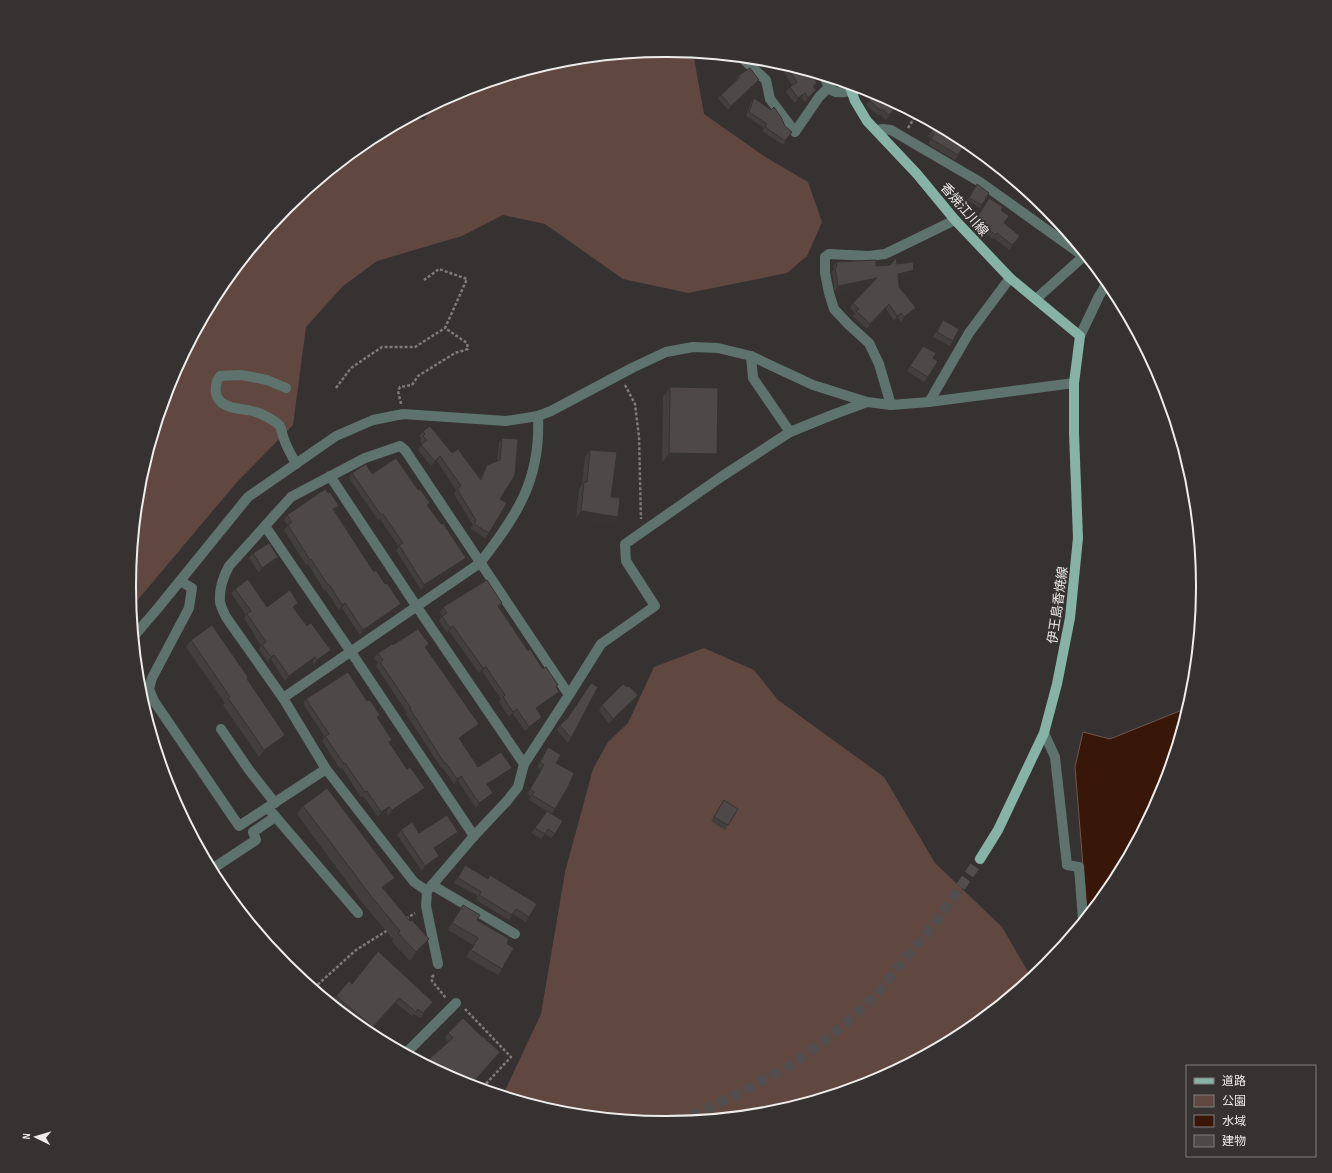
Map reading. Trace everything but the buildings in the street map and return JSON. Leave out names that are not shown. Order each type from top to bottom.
[{"type":"main road","name":"香焼江川線","points":[[852,91],[861,112],[917,174],[955,220],[1010,278],[1080,336]]},
{"type":"main road","name":"伊王島香焼線","points":[[980,859],[998,830],[1044,733],[1057,684],[1070,618],[1078,538],[1074,433],[1074,383],[1080,336]]},
{"type":"street","points":[[749,64],[766,80],[770,99],[795,132],[819,97],[828,88]]},
{"type":"street","points":[[826,82],[828,88],[833,92],[838,93],[846,89]]},
{"type":"street","points":[[876,130],[890,130],[980,182],[1073,247]]},
{"type":"street","points":[[891,405],[879,364],[869,344],[834,309],[825,273],[825,257],[829,254],[869,256],[885,254],[955,220]]},
{"type":"street","points":[[1036,299],[1083,260]]},
{"type":"street","points":[[929,402],[969,333],[1010,278]]},
{"type":"street","points":[[1080,336],[1104,289]]},
{"type":"street","points":[[139,630],[248,497],[336,436],[373,420],[403,414],[506,421],[538,416],[551,411],[618,375],[666,352],[693,347],[718,348],[751,356],[813,385],[867,402],[891,405],[929,402],[1074,383]]},
{"type":"street","points":[[751,356],[753,378],[790,432]]},
{"type":"street","points":[[286,388],[267,380],[239,375],[220,376],[215,387],[217,396],[222,404],[253,411],[279,425],[284,441],[296,464]]},
{"type":"street","points":[[438,964],[426,906],[430,888],[518,787],[524,764],[601,644],[655,606],[626,562],[625,544],[721,477],[790,432],[832,414],[867,402]]},
{"type":"street","points":[[283,698],[480,563],[516,512],[530,482],[538,443],[538,416]]},
{"type":"street","points":[[515,934],[430,888],[414,882],[326,769],[283,698],[226,617],[220,603],[222,584],[225,574],[229,566],[291,497],[364,458],[400,446],[405,450],[569,695]]},
{"type":"street","points":[[330,476],[524,764]]},
{"type":"street","points":[[265,526],[352,652],[474,836]]},
{"type":"street","points":[[180,581],[192,588],[189,608],[152,678],[150,689],[154,701],[239,826],[326,769]]},
{"type":"street","points":[[221,729],[271,805],[275,817],[358,913]]},
{"type":"street","points":[[1044,733],[1055,757],[1067,865],[1078,867],[1082,913]]},
{"type":"street","points":[[217,866],[256,840],[253,832],[275,817]]},
{"type":"street","points":[[410,1049],[454,1004]]},
{"type":"path","points":[[336,388],[351,368],[382,347],[416,347],[445,328],[467,279],[439,269],[424,280]]},
{"type":"path","points":[[403,414],[398,391],[400,388],[412,385],[418,376],[455,353],[468,349],[467,343],[445,328]]},
{"type":"path","points":[[618,375],[635,404],[639,437],[641,534]]},
{"type":"path","points":[[400,922],[426,906]]},
{"type":"path","points":[[317,985],[356,950],[394,926]]},
{"type":"path","points":[[438,964],[437,971],[432,977],[432,981],[454,1004],[461,1005],[511,1057],[486,1084]]},
{"type":"green space","points":[[631,58],[694,58],[704,114],[767,158],[808,182],[822,222],[807,256],[787,273],[688,293],[623,279],[545,224],[503,215],[462,236],[377,261],[343,286],[306,327],[293,425],[237,482],[137,601],[136,586],[141,517],[155,449],[177,384],[191,352],[207,322],[246,264],[268,237],[292,212],[317,188],[344,166],[401,128],[463,97],[529,75],[563,67]]},
{"type":"green space","points":[[704,648],[754,670],[778,700],[884,777],[935,863],[1002,927],[1028,972],[988,1007],[960,1027],[931,1045],[900,1061],[869,1076],[836,1088],[769,1106],[701,1115],[631,1115],[563,1106],[505,1091],[541,1014],[565,872],[593,769],[608,742],[628,723],[654,667]]},
{"type":"water","points":[[1180,711],[1167,757],[1141,821],[1125,851],[1086,908],[1075,767],[1083,732],[1110,739]]},
{"type":"tunnel","points":[[692,1115],[736,1095],[796,1062],[840,1028],[874,997],[937,920],[980,859]]}]
